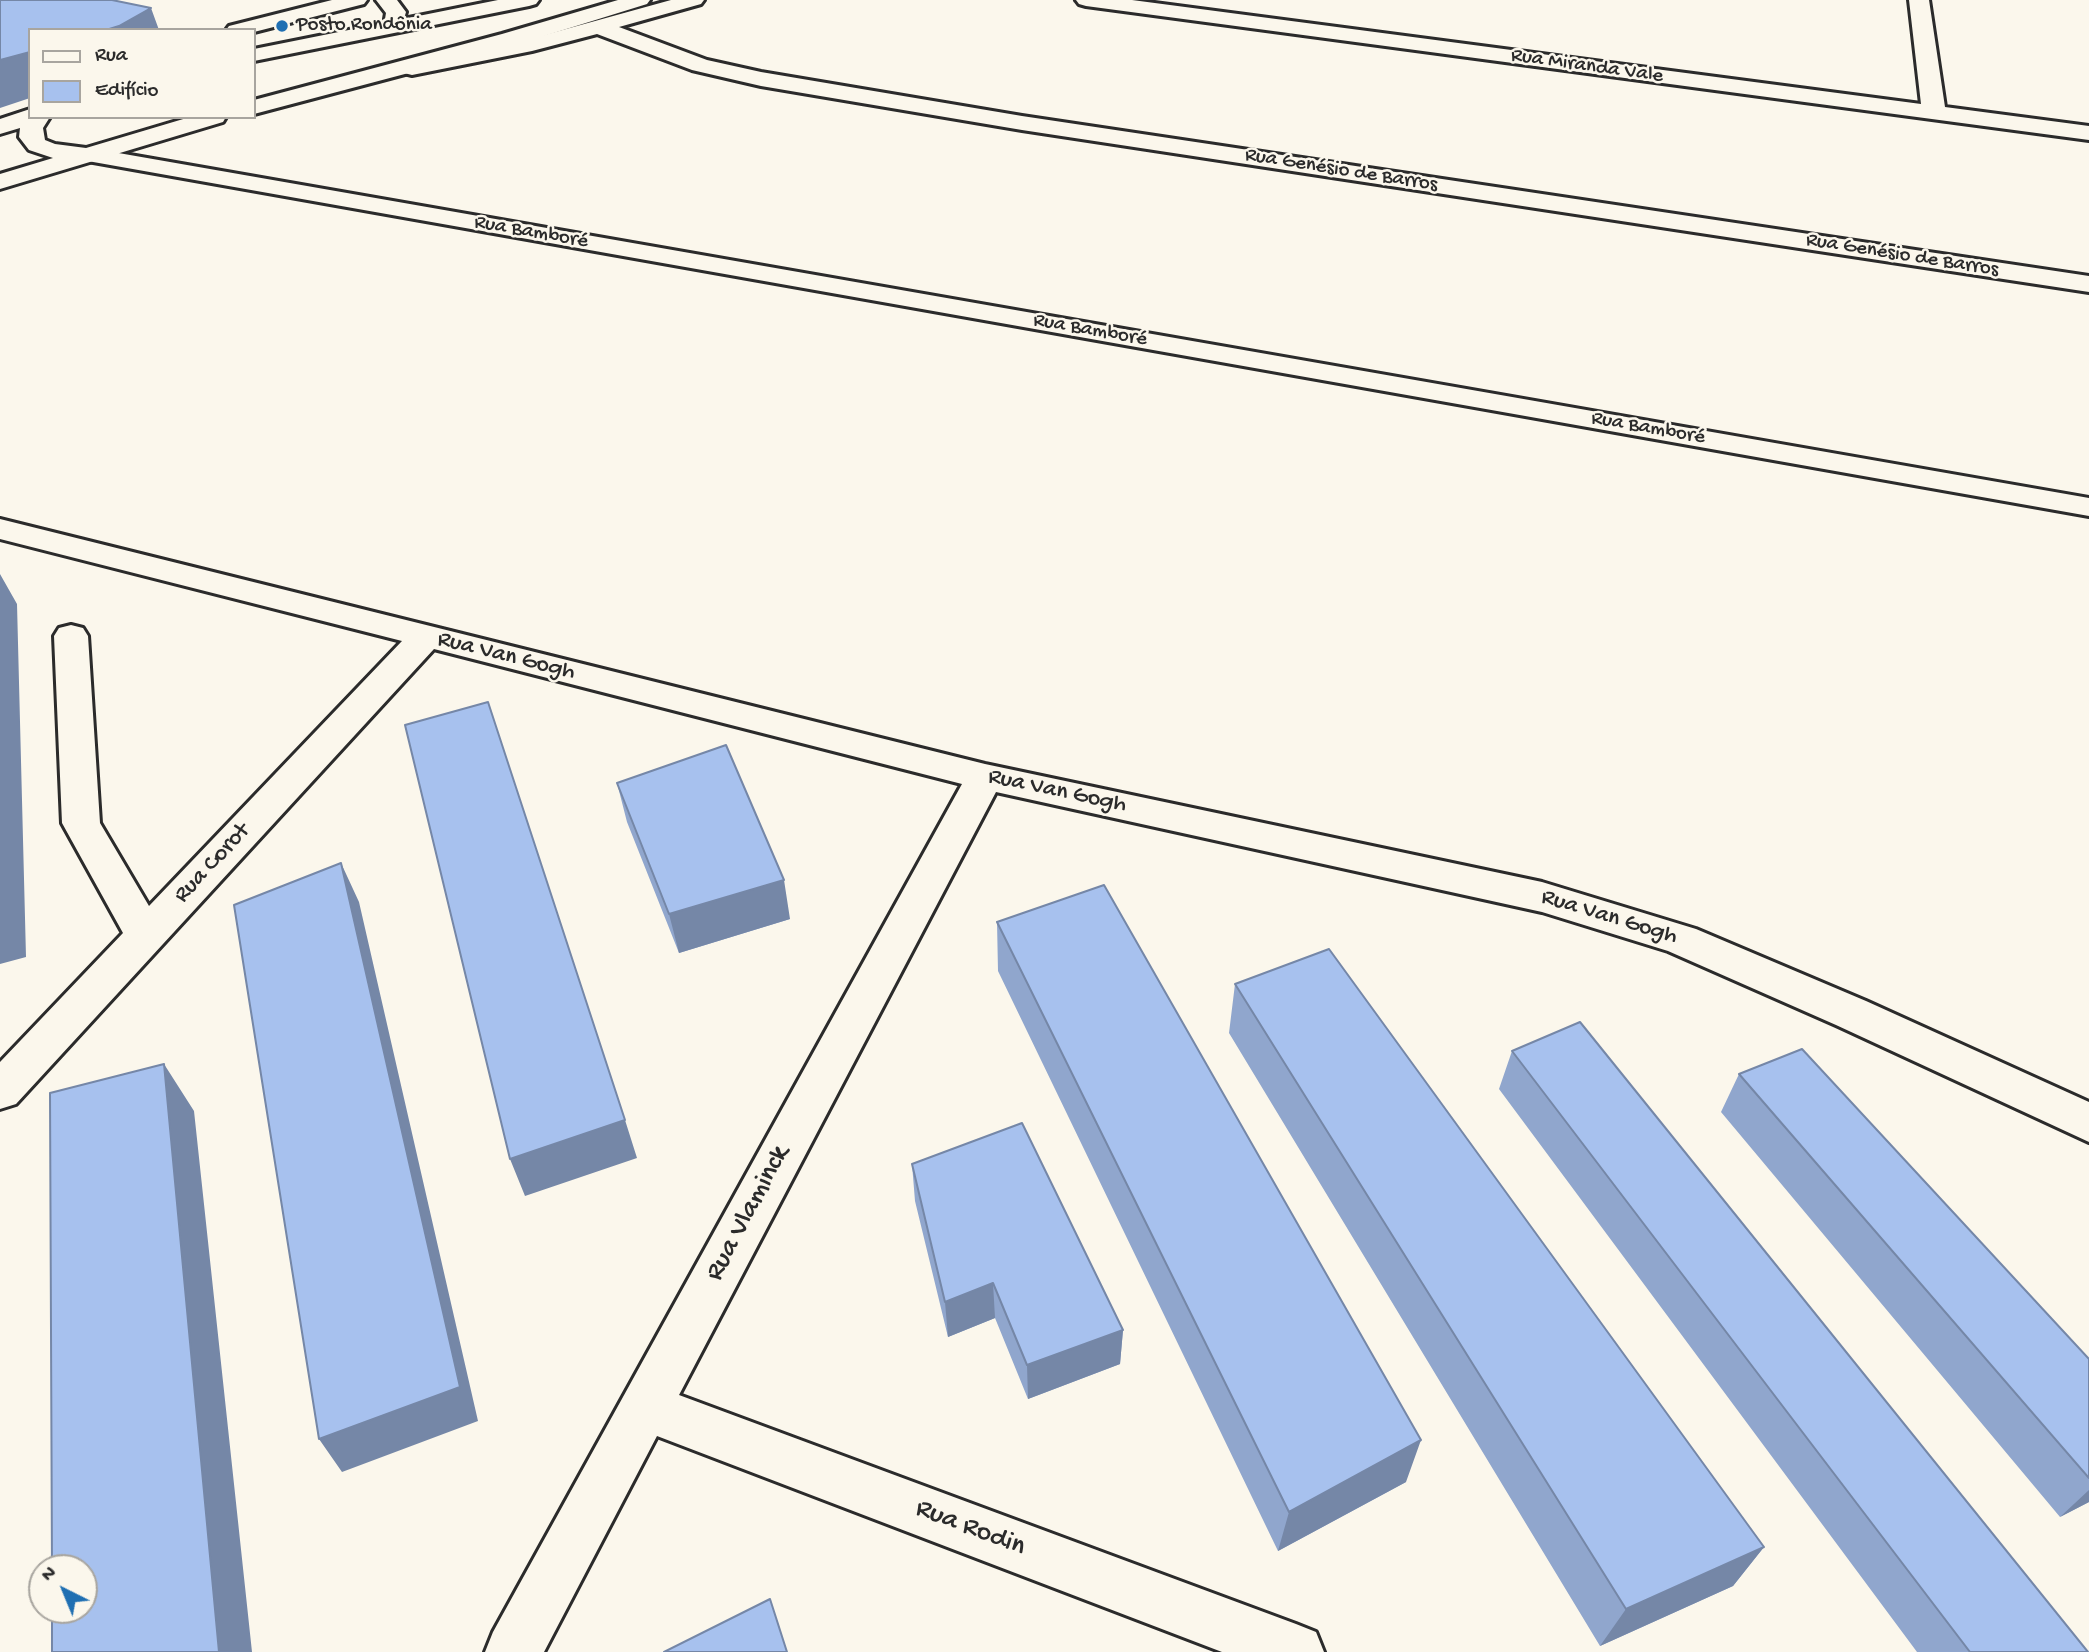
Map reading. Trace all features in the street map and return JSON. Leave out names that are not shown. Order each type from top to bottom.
[{"type":"street","points":[[244,28],[357,0]]},
{"type":"street","points":[[386,0],[396,12],[394,25]]},
{"type":"street","points":[[486,9],[513,0]]},
{"type":"street","points":[[256,55],[528,0]]},
{"type":"street","points":[[256,106],[383,74],[640,0]]},
{"type":"street","points":[[383,74],[532,45],[694,0]]},
{"type":"street","name":"Rua Miranda Vale","points":[[1086,0],[2089,133]]},
{"type":"street","points":[[1919,0],[1934,113]]},
{"type":"street","name":"Rua Genésio de Barros","points":[[601,28],[700,65],[774,82],[1021,123],[2089,284]]},
{"type":"street","points":[[0,127],[28,117]]},
{"type":"street","name":"Rua Bamboré","points":[[38,119],[31,128],[31,137],[37,145],[50,151],[90,155],[2089,507]]},
{"type":"street","points":[[0,183],[208,119]]},
{"type":"street","name":"Rua Van Gogh","points":[[0,529],[985,777],[1542,897],[1682,940],[1851,1013],[2089,1123]]},
{"type":"street","points":[[71,636],[80,823],[146,936]]},
{"type":"street","name":"Rua Corot","points":[[0,1091],[426,637]]},
{"type":"street","name":"Rua Vlaminck","points":[[513,1652],[985,777]]},
{"type":"street","name":"Rua Rodin","points":[[645,1407],[1296,1652]]},
{"type":"building","points":[[0,0],[112,0],[151,8],[112,28],[28,28],[28,53],[0,60]]},
{"type":"building","points":[[488,702],[625,1120],[510,1159],[405,725]]},
{"type":"building","points":[[726,745],[784,880],[669,914],[617,783]]},
{"type":"building","points":[[341,863],[460,1387],[319,1439],[234,905]]},
{"type":"building","points":[[1104,885],[1421,1440],[1289,1512],[997,922]]},
{"type":"building","points":[[1329,949],[1764,1547],[1626,1609],[1235,984]]},
{"type":"building","points":[[1580,1022],[2088,1652],[1970,1652],[1512,1051]]},
{"type":"building","points":[[1802,1049],[2089,1359],[2089,1478],[1739,1074]]},
{"type":"building","points":[[164,1064],[219,1652],[52,1652],[52,1624],[98,1624],[98,1554],[52,1554],[50,1093]]},
{"type":"building","points":[[1022,1123],[1123,1330],[1027,1365],[993,1283],[945,1302],[912,1164]]},
{"type":"building","points":[[770,1599],[787,1652],[664,1652]]},
{"type":"place","name":"Posto Rondônia","points":[[282,26]]}]
